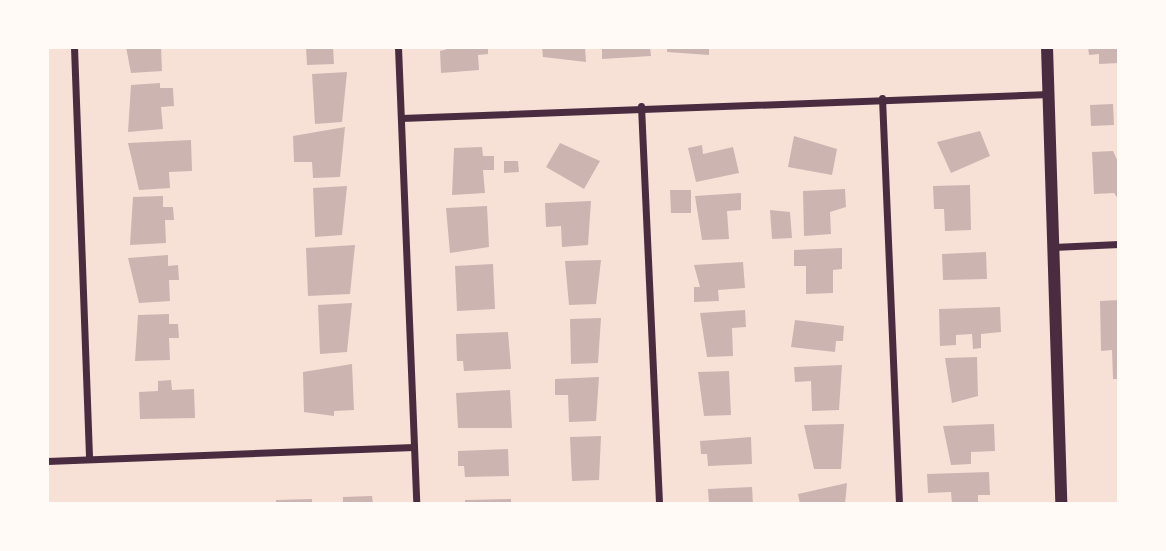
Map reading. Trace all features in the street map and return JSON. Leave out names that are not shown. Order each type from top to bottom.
[{"type":"street","points":[[74,47],[89,458]]},
{"type":"street","points":[[398,47],[416,504]]},
{"type":"street","points":[[1047,47],[1061,504]]},
{"type":"street","points":[[401,118],[641,106],[1050,94]]},
{"type":"street","points":[[883,98],[899,504]]},
{"type":"street","points":[[641,106],[659,504]]},
{"type":"street","points":[[1053,247],[1119,244]]},
{"type":"street","points":[[47,461],[414,447]]},
{"type":"building","points":[[126,47],[161,47],[162,71],[131,73]]},
{"type":"building","points":[[306,47],[333,47],[334,64],[307,65]]},
{"type":"building","points":[[455,47],[488,47],[488,54],[478,55],[479,70],[441,73],[440,51]]},
{"type":"building","points":[[542,47],[585,47],[586,62],[543,57]]},
{"type":"building","points":[[602,47],[650,47],[651,56],[602,59]]},
{"type":"building","points":[[667,47],[709,47],[709,55],[667,52]]},
{"type":"building","points":[[1088,47],[1119,47],[1119,63],[1099,64],[1099,54],[1089,55]]},
{"type":"building","points":[[347,72],[342,122],[315,124],[312,74]]},
{"type":"building","points":[[160,83],[160,88],[173,88],[174,106],[161,107],[163,129],[128,132],[131,85]]},
{"type":"building","points":[[1113,104],[1114,125],[1091,126],[1090,105]]},
{"type":"building","points":[[345,127],[340,177],[313,178],[312,162],[294,162],[293,136]]},
{"type":"building","points":[[980,131],[990,156],[951,173],[937,142]]},
{"type":"building","points":[[794,136],[837,149],[832,175],[788,167]]},
{"type":"building","points":[[191,140],[192,171],[169,172],[170,188],[139,190],[128,143]]},
{"type":"building","points":[[560,143],[600,161],[584,189],[546,167]]},
{"type":"building","points":[[702,145],[703,154],[733,147],[739,173],[696,182],[688,148]]},
{"type":"building","points":[[482,147],[483,156],[494,156],[494,170],[483,170],[485,193],[452,195],[454,148]]},
{"type":"building","points":[[1113,151],[1119,164],[1119,200],[1114,193],[1094,194],[1092,152]]},
{"type":"building","points":[[504,161],[518,161],[519,172],[504,173]]},
{"type":"building","points":[[970,185],[971,230],[945,231],[944,209],[934,209],[933,186]]},
{"type":"building","points":[[347,186],[342,235],[315,237],[313,188]]},
{"type":"building","points":[[845,189],[846,207],[830,212],[831,234],[804,236],[803,191]]},
{"type":"building","points":[[670,190],[691,190],[691,213],[671,213]]},
{"type":"building","points":[[741,193],[741,210],[727,211],[729,239],[702,240],[695,196]]},
{"type":"building","points":[[163,196],[163,207],[173,207],[174,220],[165,220],[166,243],[130,245],[133,197]]},
{"type":"building","points":[[591,201],[588,245],[562,247],[561,226],[546,227],[545,203]]},
{"type":"building","points":[[487,206],[489,247],[450,253],[446,208]]},
{"type":"building","points":[[770,210],[790,212],[792,238],[772,239]]},
{"type":"building","points":[[355,245],[350,294],[308,296],[306,248]]},
{"type":"building","points":[[842,248],[842,269],[833,270],[833,293],[806,294],[806,266],[794,266],[794,250]]},
{"type":"building","points":[[986,252],[987,279],[943,280],[942,254]]},
{"type":"building","points":[[168,255],[168,266],[178,265],[179,280],[169,280],[170,301],[139,303],[128,258]]},
{"type":"building","points":[[601,260],[596,304],[569,305],[565,261]]},
{"type":"building","points":[[743,262],[745,288],[718,290],[719,301],[694,302],[694,287],[700,287],[694,265]]},
{"type":"building","points":[[493,264],[495,309],[457,311],[455,266]]},
{"type":"building","points":[[1119,300],[1119,379],[1113,379],[1112,350],[1101,351],[1100,301]]},
{"type":"building","points":[[352,303],[347,352],[320,354],[318,305]]},
{"type":"building","points":[[1000,307],[1001,332],[981,334],[981,348],[973,349],[972,334],[956,335],[956,345],[940,346],[939,309]]},
{"type":"building","points":[[745,310],[746,327],[732,328],[733,356],[707,357],[700,313]]},
{"type":"building","points":[[169,314],[169,324],[178,324],[179,338],[169,338],[170,360],[135,361],[138,315]]},
{"type":"building","points":[[601,318],[598,363],[571,364],[570,319]]},
{"type":"building","points":[[795,320],[844,326],[843,341],[836,341],[835,352],[791,347]]},
{"type":"building","points":[[508,332],[511,369],[464,371],[463,361],[457,361],[456,334]]},
{"type":"building","points":[[977,357],[978,396],[952,403],[945,358]]},
{"type":"building","points":[[352,364],[354,410],[334,411],[334,416],[304,412],[303,372]]},
{"type":"building","points":[[842,365],[839,410],[812,411],[811,381],[795,382],[794,367]]},
{"type":"building","points":[[729,371],[731,415],[704,416],[698,372]]},
{"type":"building","points":[[599,377],[596,421],[569,422],[568,395],[555,395],[555,379]]},
{"type":"building","points":[[171,380],[172,390],[194,389],[195,418],[140,419],[139,392],[158,391],[158,381]]},
{"type":"building","points":[[510,390],[512,428],[458,428],[456,393]]},
{"type":"building","points":[[844,424],[841,469],[814,469],[804,425]]},
{"type":"building","points":[[994,424],[995,451],[971,452],[971,464],[951,465],[943,426]]},
{"type":"building","points":[[601,436],[599,480],[572,481],[570,437]]},
{"type":"building","points":[[751,437],[752,464],[708,466],[707,454],[701,454],[700,441]]},
{"type":"building","points":[[508,449],[509,476],[465,477],[464,466],[458,466],[458,451]]},
{"type":"building","points":[[989,472],[990,495],[978,495],[978,504],[952,504],[951,492],[928,493],[927,474]]},
{"type":"building","points":[[847,483],[845,504],[800,504],[798,494]]},
{"type":"building","points":[[752,487],[753,504],[709,503],[708,489]]},
{"type":"building","points":[[372,496],[373,504],[343,504],[343,497]]},
{"type":"building","points":[[312,499],[312,504],[276,504],[276,500]]},
{"type":"building","points":[[511,499],[511,504],[465,504],[465,500]]}]
